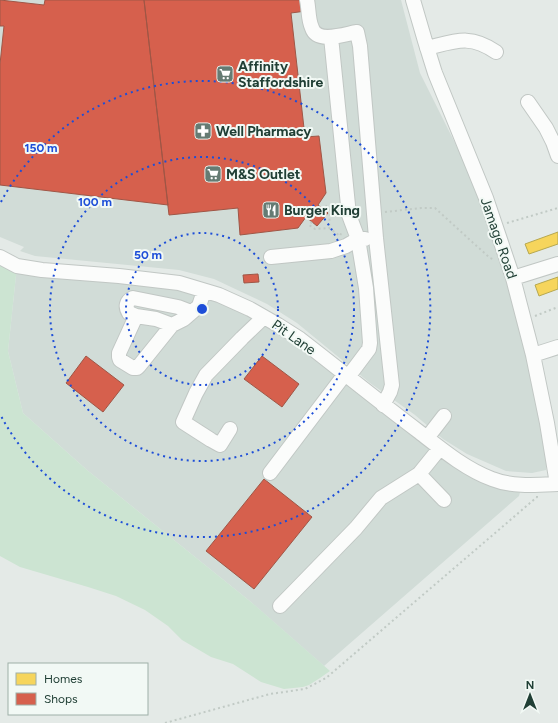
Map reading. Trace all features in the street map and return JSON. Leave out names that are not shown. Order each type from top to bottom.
[{"type":"street","points":[[307,0],[312,29],[316,35],[331,37],[358,32],[376,238],[392,385],[383,405]]},
{"type":"street","name":"Jamage Road","points":[[413,0],[435,73],[486,198],[511,273],[533,355],[553,421],[558,484]]},
{"type":"street","points":[[270,473],[369,350],[370,343],[366,288],[358,240],[348,215],[331,37]]},
{"type":"street","points":[[427,48],[464,40],[475,41],[496,52]]},
{"type":"street","points":[[528,102],[546,128],[558,156]]},
{"type":"street","points":[[271,257],[331,251],[358,240],[376,238]]},
{"type":"street","name":"Pit Lane","points":[[0,257],[17,266],[179,283],[219,295],[250,309],[300,339],[383,405],[471,470],[492,480],[507,483],[558,484]]},
{"type":"street","points":[[511,273],[558,264]]},
{"type":"street","points":[[366,288],[381,287]]},
{"type":"street","points":[[136,316],[119,353],[120,360],[133,368],[140,366],[172,326],[184,319],[198,306],[204,291]]},
{"type":"street","points":[[172,326],[156,319],[136,316],[129,313],[127,307],[128,302],[133,298],[178,307],[191,312]]},
{"type":"street","points":[[230,428],[220,445],[182,422],[206,375],[264,317]]},
{"type":"street","points":[[533,355],[558,347]]},
{"type":"street","points":[[427,438],[444,416]]},
{"type":"street","points":[[280,606],[356,528],[381,498],[419,474],[440,448]]},
{"type":"street","points":[[419,474],[444,500]]},
{"type":"path","points":[[322,208],[324,206],[330,210],[329,228]]},
{"type":"path","points":[[374,213],[435,208],[490,258],[511,273]]},
{"type":"path","points":[[495,226],[558,208]]},
{"type":"path","points":[[312,222],[310,225],[315,230],[329,228],[340,236],[342,226],[351,222]]},
{"type":"path","points":[[524,319],[558,307]]},
{"type":"path","points":[[165,723],[270,694],[305,689],[326,678],[536,498],[537,484]]},
{"type":"shaded area","points":[[0,0],[401,0],[420,73],[461,155],[488,222],[507,279],[528,362],[541,431],[547,453],[546,470],[532,473],[506,471],[467,454],[443,439],[415,415],[370,383],[297,323],[267,304],[214,279],[179,270],[35,256],[20,251],[24,247],[0,237]]},
{"type":"shaded area","points":[[17,266],[179,283],[250,309],[466,466],[522,485],[519,496],[324,666],[251,602],[87,470],[23,413],[8,351]]},
{"type":"green space","points":[[0,257],[17,266],[8,351],[23,413],[87,470],[251,602],[330,671],[309,685],[303,687],[284,689],[261,682],[233,664],[211,657],[182,640],[168,626],[145,610],[116,596],[20,567],[0,556]]},
{"type":"building: Homes","points":[[558,232],[558,244],[529,254],[525,244]]},
{"type":"building: Homes","points":[[558,277],[558,289],[539,296],[535,285]]},
{"type":"building: Shops","points":[[0,0],[44,5],[45,0],[144,0],[168,205],[0,185],[0,64],[4,26],[0,26]]},
{"type":"building: Shops","name":"Affinity Staffordshire","points":[[144,0],[305,0],[306,11],[291,13],[305,137],[319,136],[326,193],[318,205],[328,213],[317,226],[306,217],[298,228],[240,235],[238,208],[169,215]]},
{"type":"building: Shops","points":[[258,274],[259,282],[244,283],[243,275]]},
{"type":"building: Shops","points":[[86,356],[124,385],[103,412],[66,383]]},
{"type":"building: Shops","points":[[262,356],[299,384],[282,407],[244,379]]},
{"type":"building: Shops","points":[[264,479],[312,517],[254,589],[206,551]]},
{"type":"place","name":"Affinity Staffordshire","points":[[225,74]]},
{"type":"place","name":"Well Pharmacy","points":[[203,131]]},
{"type":"place","name":"M&S Outlet","points":[[213,174]]},
{"type":"place","name":"Burger King","points":[[271,210]]}]
